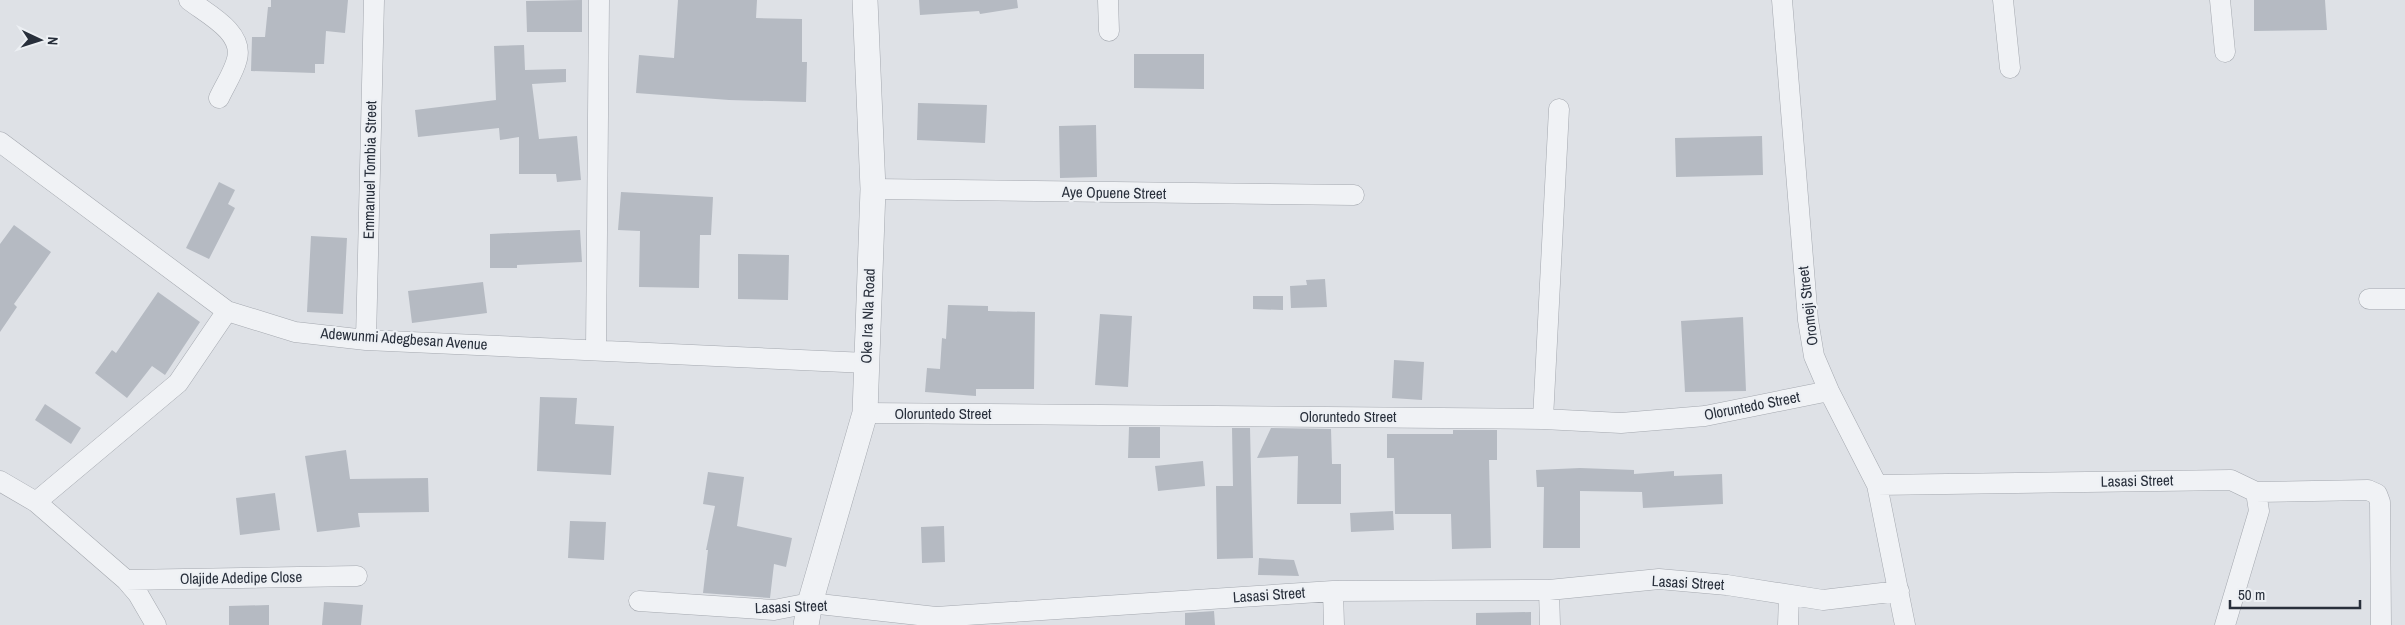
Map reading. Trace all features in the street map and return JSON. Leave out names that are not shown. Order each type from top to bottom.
[{"type":"street","points":[[189,0],[233,35],[239,49],[237,60],[219,98]]},
{"type":"street","name":"Emmanuel Tombia Street","points":[[366,340],[374,0]]},
{"type":"street","points":[[596,349],[599,0]]},
{"type":"street","name":"Oke Ira Nla Road","points":[[808,614],[864,413],[873,189],[865,0]]},
{"type":"street","points":[[1108,0],[1109,31]]},
{"type":"street","name":"Oromeji Street","points":[[1782,0],[1808,320],[1814,356],[1829,392],[1877,485],[1905,625]]},
{"type":"street","points":[[2002,0],[2010,68]]},
{"type":"street","points":[[2220,0],[2225,52]]},
{"type":"street","points":[[1543,418],[1559,108]]},
{"type":"street","name":"Adewunmi Adegbesan Avenue","points":[[0,142],[227,311],[296,332],[366,340],[596,349],[867,363]]},
{"type":"street","name":"Aye Opuene Street","points":[[873,189],[1354,195]]},
{"type":"street","points":[[2369,299],[2405,299]]},
{"type":"street","points":[[36,502],[178,383],[227,311]]},
{"type":"street","name":"Oloruntedo Street","points":[[864,413],[1543,418],[1621,423],[1704,416],[1829,392]]},
{"type":"street","points":[[0,480],[36,502],[126,580],[138,594],[156,625]]},
{"type":"street","name":"Lasasi Street","points":[[1877,485],[2232,480],[2256,492]]},
{"type":"street","points":[[2225,625],[2259,512],[2256,492],[2368,490],[2377,494],[2380,502],[2381,625]]},
{"type":"street","name":"Olajide Adedipe Close","points":[[126,580],[356,576]]},
{"type":"street","name":"Lasasi Street","points":[[639,601],[808,614],[936,617],[1333,591],[1549,590],[1659,579],[1727,585],[1831,601],[1899,590]]},
{"type":"street","points":[[1549,590],[1550,625]]},
{"type":"street","points":[[1333,591],[1334,625]]},
{"type":"street","points":[[1788,625],[1789,596]]},
{"type":"building","points":[[271,0],[348,0],[345,33],[326,31],[324,64],[315,64],[315,73],[251,71],[252,37],[265,37],[268,7],[271,7]]},
{"type":"building","points":[[582,0],[582,32],[527,32],[526,1]]},
{"type":"building","points":[[678,0],[757,0],[756,18],[802,19],[802,62],[807,62],[806,102],[729,100],[636,93],[639,55],[674,58]]},
{"type":"building","points":[[919,0],[1017,0],[1018,8],[980,14],[979,11],[920,15]]},
{"type":"building","points":[[2254,0],[2325,0],[2327,30],[2254,31]]},
{"type":"building","points":[[524,45],[525,70],[566,69],[566,82],[532,84],[539,139],[577,136],[581,180],[557,182],[556,174],[519,174],[519,137],[500,140],[499,128],[418,137],[415,110],[496,100],[494,46]]},
{"type":"building","points":[[1134,54],[1204,54],[1204,89],[1134,88]]},
{"type":"building","points":[[918,103],[987,105],[985,143],[917,140]]},
{"type":"building","points":[[1096,125],[1097,177],[1060,178],[1059,126]]},
{"type":"building","points":[[1762,136],[1763,175],[1676,177],[1675,138]]},
{"type":"building","points":[[219,182],[235,190],[228,204],[235,208],[209,259],[186,248]]},
{"type":"building","points":[[621,192],[713,197],[711,235],[700,235],[699,288],[639,287],[640,231],[618,230]]},
{"type":"building","points":[[14,225],[51,252],[14,304],[17,307],[0,332],[0,244]]},
{"type":"building","points":[[580,230],[582,262],[517,265],[517,268],[490,268],[490,234]]},
{"type":"building","points":[[311,236],[347,238],[343,314],[307,312]]},
{"type":"building","points":[[738,254],[789,255],[788,300],[738,299]]},
{"type":"building","points":[[1325,279],[1327,307],[1291,308],[1290,286],[1307,285],[1306,280]]},
{"type":"building","points":[[483,282],[487,313],[412,323],[408,291]]},
{"type":"building","points":[[158,292],[200,322],[165,375],[152,366],[127,398],[95,373],[112,350],[116,353]]},
{"type":"building","points":[[1253,296],[1283,296],[1283,310],[1253,309]]},
{"type":"building","points":[[948,305],[988,306],[988,311],[1035,312],[1034,389],[976,389],[976,396],[925,392],[927,368],[940,369],[942,338],[946,339]]},
{"type":"building","points":[[1100,314],[1132,316],[1128,387],[1095,385]]},
{"type":"building","points":[[1743,317],[1746,391],[1685,392],[1681,321]]},
{"type":"building","points":[[1394,360],[1424,362],[1422,400],[1392,398]]},
{"type":"building","points":[[540,397],[577,398],[575,424],[614,426],[611,475],[537,471]]},
{"type":"building","points":[[45,404],[81,428],[71,444],[35,420]]},
{"type":"building","points":[[1129,427],[1160,427],[1160,458],[1128,458]]},
{"type":"building","points":[[1232,428],[1250,428],[1253,558],[1217,559],[1216,486],[1233,486]]},
{"type":"building","points":[[1271,428],[1331,429],[1332,464],[1341,464],[1341,504],[1297,504],[1298,456],[1257,458]]},
{"type":"building","points":[[1453,430],[1497,430],[1497,460],[1489,460],[1491,548],[1452,549],[1451,514],[1395,514],[1394,458],[1387,458],[1387,434],[1453,434]]},
{"type":"building","points":[[346,450],[350,479],[428,478],[429,512],[358,513],[360,527],[317,532],[305,456]]},
{"type":"building","points":[[1203,461],[1205,486],[1158,491],[1155,466]]},
{"type":"building","points":[[1580,468],[1634,470],[1634,474],[1674,471],[1674,476],[1722,474],[1723,504],[1643,508],[1642,492],[1580,491],[1580,548],[1543,548],[1544,487],[1537,487],[1536,470]]},
{"type":"building","points":[[708,472],[744,477],[737,526],[792,538],[786,567],[774,564],[770,598],[703,593],[708,550],[706,550],[715,506],[703,504]]},
{"type":"building","points":[[275,493],[280,530],[240,535],[236,498]]},
{"type":"building","points":[[1393,511],[1394,530],[1351,532],[1350,513]]},
{"type":"building","points":[[570,521],[606,522],[604,560],[568,558]]},
{"type":"building","points":[[944,526],[945,562],[922,563],[921,527]]},
{"type":"building","points":[[1259,558],[1294,560],[1299,576],[1258,575]]},
{"type":"building","points":[[324,602],[363,605],[361,625],[322,625]]},
{"type":"building","points":[[269,605],[269,625],[229,625],[229,606]]},
{"type":"building","points":[[1214,611],[1215,625],[1185,625],[1185,613]]},
{"type":"building","points":[[1531,612],[1531,625],[1476,625],[1476,613]]}]
